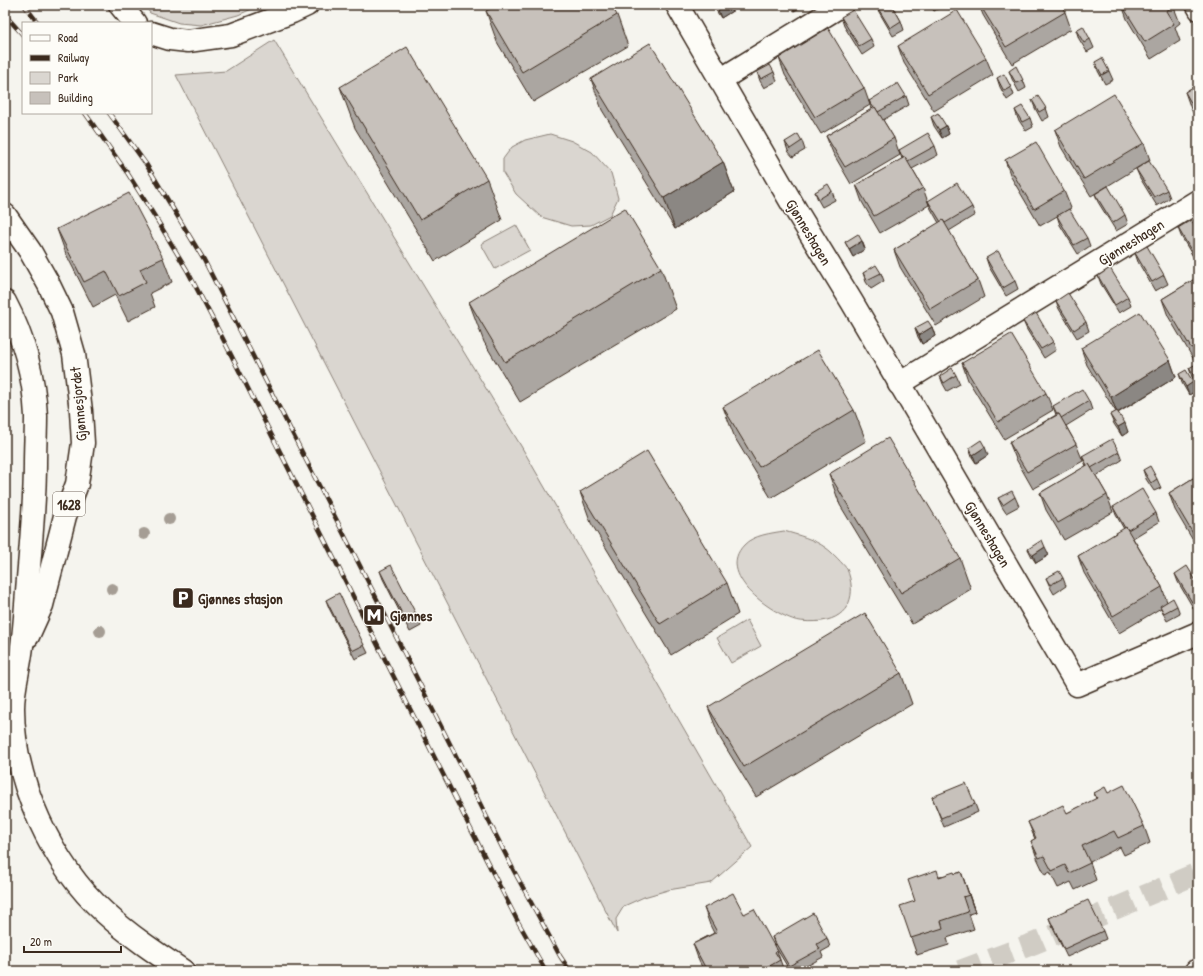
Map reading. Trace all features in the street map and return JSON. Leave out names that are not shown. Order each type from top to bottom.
[{"type":"street","points":[[120,5],[134,22]]},
{"type":"street","points":[[152,33],[170,39],[188,41],[231,35],[307,5]]},
{"type":"street","name":"Gjønneshagen","points":[[677,5],[797,212],[852,302],[1077,685],[1198,633]]},
{"type":"street","points":[[720,80],[842,5]]},
{"type":"street","name":"Gjønneshagen","points":[[899,384],[1198,201]]},
{"type":"street","name":"Gjønnesjordet","points":[[5,215],[30,251],[62,312],[74,354],[81,411],[83,443],[77,484],[65,516],[42,604],[22,648]]},
{"type":"street","name":"Gjønnesjordet","points":[[5,302],[20,336],[30,366],[36,416],[35,494],[22,648],[15,686],[13,709],[17,750],[27,791],[43,829],[64,865],[83,890],[105,912],[137,939],[183,971]]},
{"type":"lane","points":[[1194,5],[1198,12]]},
{"type":"green space","points":[[144,5],[261,5],[238,15],[201,25],[179,23],[150,13]]},
{"type":"green space","points":[[274,40],[521,446],[752,847],[711,883],[668,890],[644,897],[624,906],[616,919],[617,933],[176,75],[226,71]]},
{"type":"green space","points":[[550,134],[572,141],[592,152],[611,173],[618,198],[610,215],[591,225],[571,226],[541,217],[516,194],[503,173],[503,159],[512,147],[525,140]]},
{"type":"green space","points":[[516,225],[530,250],[495,269],[481,244]]},
{"type":"green space","points":[[784,531],[806,538],[821,545],[831,552],[847,569],[850,578],[851,595],[849,603],[839,615],[832,619],[808,622],[795,620],[784,616],[760,600],[749,590],[741,579],[736,568],[737,556],[744,545],[757,537]]},
{"type":"green space","points":[[747,620],[761,646],[731,663],[717,638]]},
{"type":"building","points":[[497,5],[611,5],[617,15],[522,72],[486,11]]},
{"type":"building","points":[[715,5],[725,5],[718,10]]},
{"type":"building","points":[[876,5],[892,5],[901,21],[890,28]]},
{"type":"building","points":[[980,5],[1061,5],[1065,12],[1006,47]]},
{"type":"building","points":[[1122,5],[1173,5],[1174,6],[1166,11],[1174,24],[1145,42]]},
{"type":"building","points":[[853,10],[871,39],[859,46],[841,17]]},
{"type":"building","points":[[957,10],[986,58],[928,94],[898,46]]},
{"type":"building","points":[[1083,26],[1090,39],[1084,43],[1076,30]]},
{"type":"building","points":[[828,28],[864,88],[815,117],[779,58]]},
{"type":"building","points":[[650,43],[723,162],[664,198],[591,79]]},
{"type":"building","points":[[407,47],[487,179],[420,220],[340,87]]},
{"type":"building","points":[[1102,58],[1109,71],[1102,75],[1095,62]]},
{"type":"building","points":[[770,65],[774,72],[761,79],[757,72]]},
{"type":"building","points":[[1016,66],[1023,80],[1016,83],[1009,71]]},
{"type":"building","points":[[1004,74],[1011,87],[1004,91],[997,78]]},
{"type":"building","points":[[898,83],[906,96],[878,112],[869,101]]},
{"type":"building","points":[[1198,84],[1198,115],[1185,92]]},
{"type":"building","points":[[1114,94],[1144,143],[1084,179],[1055,130]]},
{"type":"building","points":[[1038,96],[1046,108],[1039,112],[1032,100]]},
{"type":"building","points":[[1022,106],[1030,118],[1022,122],[1015,110]]},
{"type":"building","points":[[875,107],[894,138],[845,167],[826,136]]},
{"type":"building","points":[[938,113],[946,126],[939,130],[931,117]]},
{"type":"building","points":[[928,133],[935,146],[908,161],[905,157],[903,158],[899,150]]},
{"type":"building","points":[[798,134],[802,141],[790,149],[785,142]]},
{"type":"building","points":[[1036,142],[1064,191],[1034,209],[1005,160]]},
{"type":"building","points":[[905,157],[923,188],[874,216],[856,185]]},
{"type":"building","points":[[1149,161],[1167,190],[1154,197],[1136,169]]},
{"type":"building","points":[[957,183],[972,207],[945,223],[943,220],[941,222],[928,201]]},
{"type":"building","points":[[828,184],[832,191],[819,199],[815,192]]},
{"type":"building","points":[[1108,186],[1125,215],[1113,223],[1095,194]]},
{"type":"building","points":[[129,193],[163,258],[140,269],[146,282],[119,296],[106,271],[84,282],[57,229]]},
{"type":"building","points":[[625,208],[661,268],[505,362],[469,302]]},
{"type":"building","points":[[1069,209],[1087,238],[1074,245],[1057,216]]},
{"type":"building","points":[[943,220],[978,280],[930,309],[894,250]]},
{"type":"building","points":[[1191,220],[1198,233],[1198,255],[1195,257],[1178,228]]},
{"type":"building","points":[[858,234],[862,241],[849,249],[845,242]]},
{"type":"building","points":[[1147,246],[1164,275],[1152,282],[1135,253]]},
{"type":"building","points":[[998,251],[1015,281],[1003,288],[986,258]]},
{"type":"building","points":[[876,265],[881,273],[867,280],[863,273]]},
{"type":"building","points":[[1110,268],[1128,297],[1115,305],[1098,276]]},
{"type":"building","points":[[1198,277],[1198,344],[1191,348],[1162,299]]},
{"type":"building","points":[[1068,293],[1086,322],[1074,330],[1056,301]]},
{"type":"building","points":[[1140,312],[1170,360],[1111,397],[1081,348]]},
{"type":"building","points":[[1036,313],[1053,342],[1041,349],[1023,321]]},
{"type":"building","points":[[928,321],[932,327],[919,335],[915,328]]},
{"type":"building","points":[[1011,334],[1046,393],[998,422],[962,363]]},
{"type":"building","points":[[818,350],[854,410],[759,467],[723,407]]},
{"type":"building","points":[[1196,364],[1198,368],[1197,381],[1189,368]]},
{"type":"building","points":[[952,368],[956,375],[944,383],[940,376]]},
{"type":"building","points":[[1186,370],[1193,382],[1186,387],[1179,374]]},
{"type":"building","points":[[1082,389],[1089,401],[1061,418],[1053,406]]},
{"type":"building","points":[[1117,411],[1125,423],[1118,427],[1110,415]]},
{"type":"building","points":[[1059,414],[1076,444],[1027,472],[1009,442]]},
{"type":"building","points":[[888,438],[960,558],[901,593],[829,474]]},
{"type":"building","points":[[1112,439],[1119,452],[1091,468],[1089,464],[1087,465],[1082,456]]},
{"type":"building","points":[[981,440],[985,447],[973,455],[969,448]]},
{"type":"building","points":[[647,451],[727,583],[660,624],[580,492]]},
{"type":"building","points":[[1089,464],[1107,495],[1058,523],[1040,493]]},
{"type":"building","points":[[1150,466],[1157,479],[1151,483],[1143,470]]},
{"type":"building","points":[[1198,475],[1198,542],[1169,493]]},
{"type":"building","points":[[1142,489],[1156,513],[1128,530],[1126,527],[1125,528],[1113,507]]},
{"type":"building","points":[[1012,491],[1015,497],[1003,505],[998,498]]},
{"type":"building","points":[[1126,527],[1162,587],[1113,616],[1078,556]]},
{"type":"building","points":[[1042,540],[1045,547],[1033,555],[1028,549]]},
{"type":"building","points":[[391,565],[418,618],[407,623],[380,571]]},
{"type":"building","points":[[1187,566],[1198,584],[1198,598],[1192,602],[1175,574]]},
{"type":"building","points":[[1059,571],[1063,578],[1050,585],[1046,578]]},
{"type":"building","points":[[339,593],[364,645],[352,651],[326,600]]},
{"type":"building","points":[[1173,598],[1177,606],[1164,613],[1160,606]]},
{"type":"building","points":[[865,613],[901,673],[744,767],[708,707]]},
{"type":"building","points":[[966,783],[975,804],[941,818],[932,797]]},
{"type":"building","points":[[1124,785],[1144,826],[1118,838],[1114,831],[1082,846],[1090,863],[1069,873],[1065,865],[1052,871],[1044,856],[1039,858],[1031,841],[1036,838],[1028,822],[1063,805],[1067,813],[1097,798],[1094,793],[1105,787],[1108,793]]},
{"type":"building","points":[[937,870],[939,877],[954,872],[955,874],[961,872],[969,895],[963,897],[968,912],[941,921],[943,928],[911,938],[900,906],[915,901],[908,880]]},
{"type":"building","points":[[733,893],[744,914],[754,909],[777,951],[775,952],[780,960],[761,971],[707,971],[693,944],[717,932],[704,908]]},
{"type":"building","points":[[1088,900],[1103,931],[1064,949],[1049,918]]},
{"type":"building","points":[[813,913],[827,938],[817,944],[820,949],[789,966],[772,937]]},
{"type":"tunnel","points":[[960,971],[1035,943],[1198,873]]},
{"type":"railway","points":[[24,5],[37,22]]},
{"type":"railway","points":[[5,15],[22,34]]},
{"type":"railway","points":[[86,114],[128,174],[187,270],[496,879],[546,971]]},
{"type":"railway","points":[[110,114],[146,164],[204,260],[514,871],[560,956],[570,971]]},
{"type":"place","name":"Gjønnes stasjon","points":[[183,598]]},
{"type":"place","name":"Gjønnes","points":[[374,615]]}]
